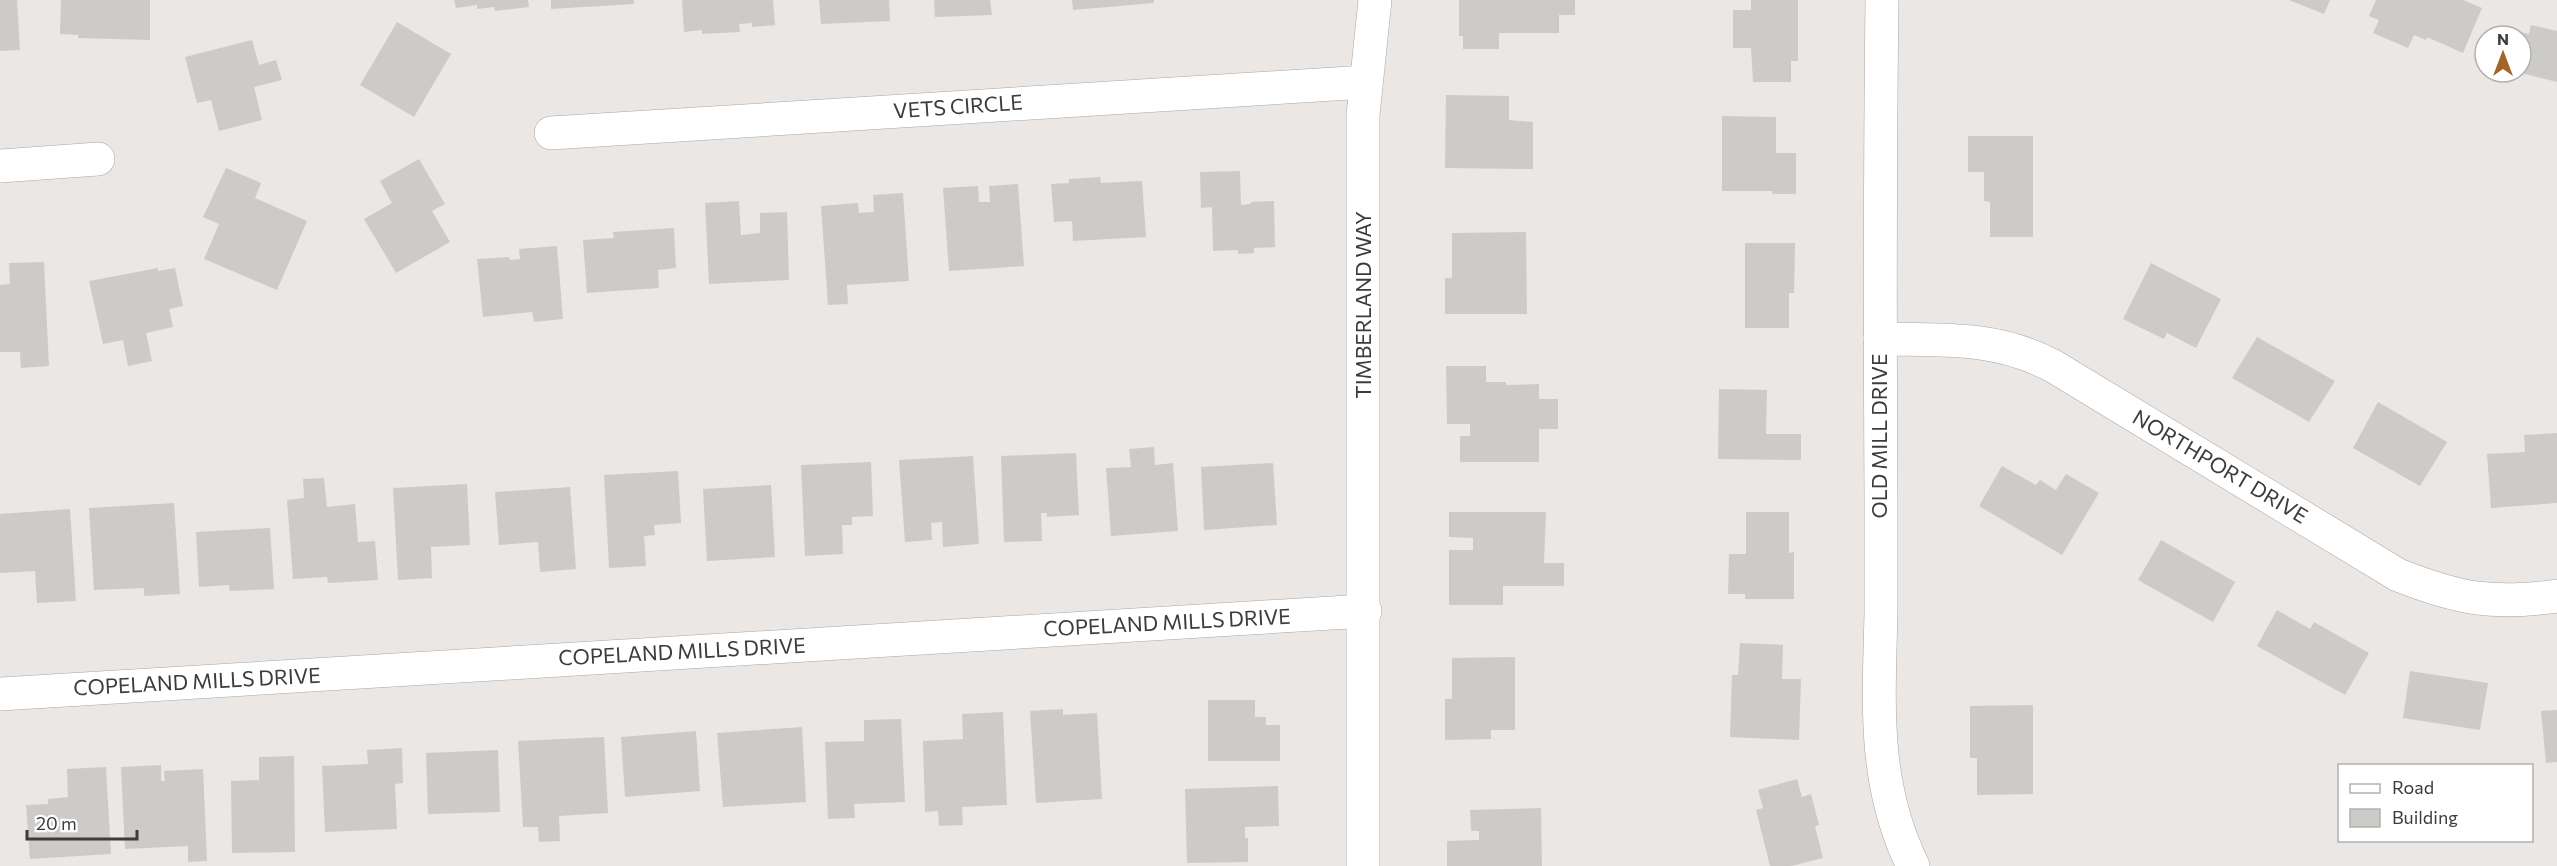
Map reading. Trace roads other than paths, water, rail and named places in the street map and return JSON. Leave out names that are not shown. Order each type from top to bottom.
[{"type":"street","name":"TIMBERLAND WAY","points":[[1363,866],[1365,611],[1363,115],[1376,0]]},
{"type":"street","name":"OLD MILL DRIVE","points":[[1882,0],[1881,613],[1878,720],[1891,802],[1913,866]]},
{"type":"street","name":"VETS CIRCLE","points":[[551,133],[1366,82]]},
{"type":"street","points":[[0,166],[98,159]]},
{"type":"street","name":"NORTHPORT DRIVE","points":[[1880,339],[1977,340],[2022,352],[2053,366],[2398,575],[2443,592],[2490,601],[2522,601],[2557,596]]},
{"type":"street","name":"COPELAND MILLS DRIVE","points":[[0,694],[1365,611]]}]
